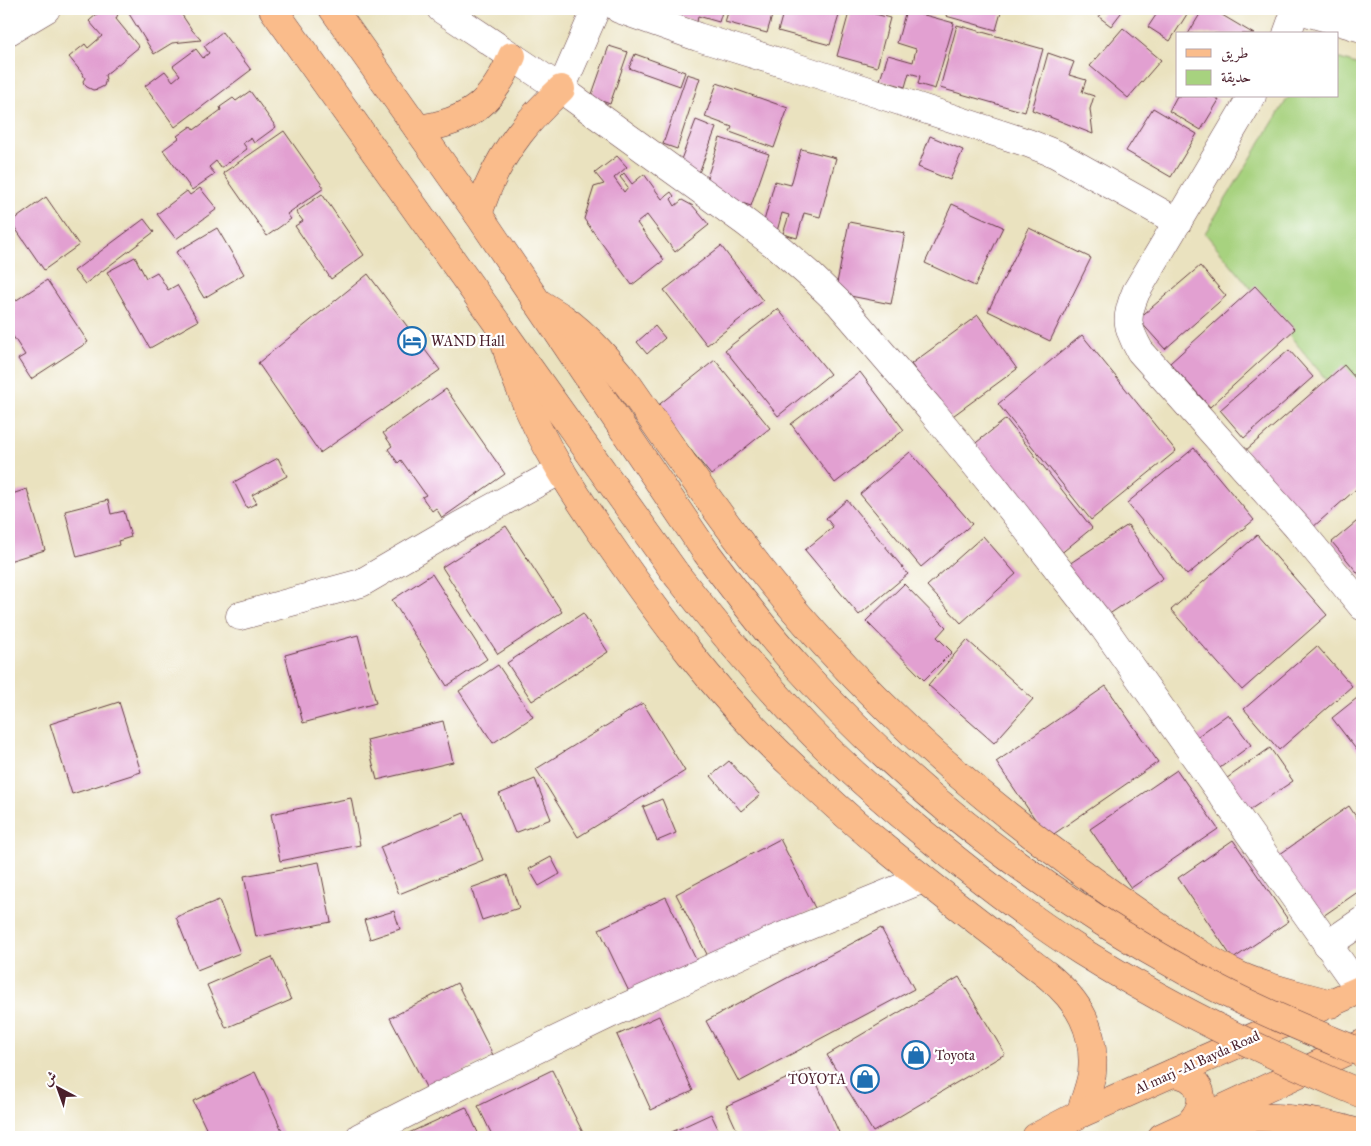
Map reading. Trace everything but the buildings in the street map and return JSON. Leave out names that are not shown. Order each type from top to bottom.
[{"type":"main road","points":[[274,9],[676,574],[772,692],[825,746],[879,797],[1002,897],[1081,951],[1169,1003],[1256,1047],[1362,1094]]},
{"type":"main road","points":[[333,9],[478,214],[706,552],[796,666],[846,718],[899,768],[954,815],[1011,860],[1117,932],[1196,978],[1260,1010],[1362,1053]]},
{"type":"main road","points":[[418,129],[439,126],[459,119],[477,108],[492,93],[504,76],[512,56]]},
{"type":"main road","points":[[478,214],[488,185],[510,146],[538,110],[561,90]]},
{"type":"main road","points":[[536,301],[569,323],[610,361],[749,554],[801,617],[856,678],[975,789],[1038,841],[1107,891],[1214,963],[1241,977],[1269,987],[1332,1004]]},
{"type":"main road","points":[[502,331],[520,389],[539,430],[561,470],[638,585],[686,648],[730,700],[777,750],[882,846],[1047,974],[1074,1001],[1084,1018],[1090,1036],[1092,1055],[1092,1075],[1080,1114]]},
{"type":"main road","name":"Al marj -Al Bayda Road","points":[[1036,1137],[1080,1114],[1361,990]]},
{"type":"main road","points":[[1162,1137],[1362,1044]]},
{"type":"main road","points":[[1173,1073],[1182,1074],[1192,1079],[1198,1087],[1201,1096],[1201,1107],[1197,1116],[1190,1123]]},
{"type":"main road","points":[[1190,1123],[1248,1117],[1277,1117],[1334,1126],[1362,1134]]},
{"type":"street","points":[[9,31],[46,9]]},
{"type":"street","points":[[441,9],[561,90],[779,248],[839,303],[994,487],[1104,628],[1327,945],[1361,990]]},
{"type":"street","points":[[561,90],[596,9]]},
{"type":"street","points":[[619,9],[698,37],[1028,143],[1056,154],[1178,222]]},
{"type":"street","points":[[1288,32],[1296,9],[1362,28]]},
{"type":"street","points":[[1251,98],[1136,292],[1128,315],[1128,326],[1140,351],[1298,528],[1362,606]]},
{"type":"street","points":[[240,616],[361,584],[458,526],[561,470]]},
{"type":"street","points":[[360,1137],[450,1091],[771,940],[923,879]]},
{"type":"street","points":[[1327,945],[1362,921]]},
{"type":"green space","points":[[1338,58],[1362,66],[1362,423],[1205,233],[1288,98],[1338,98]]},
{"type":"place","name":"WAND Hall","points":[[412,341]]},
{"type":"place","name":"Toyota","points":[[916,1055]]},
{"type":"place","name":"TOYOTA","points":[[865,1079]]}]
